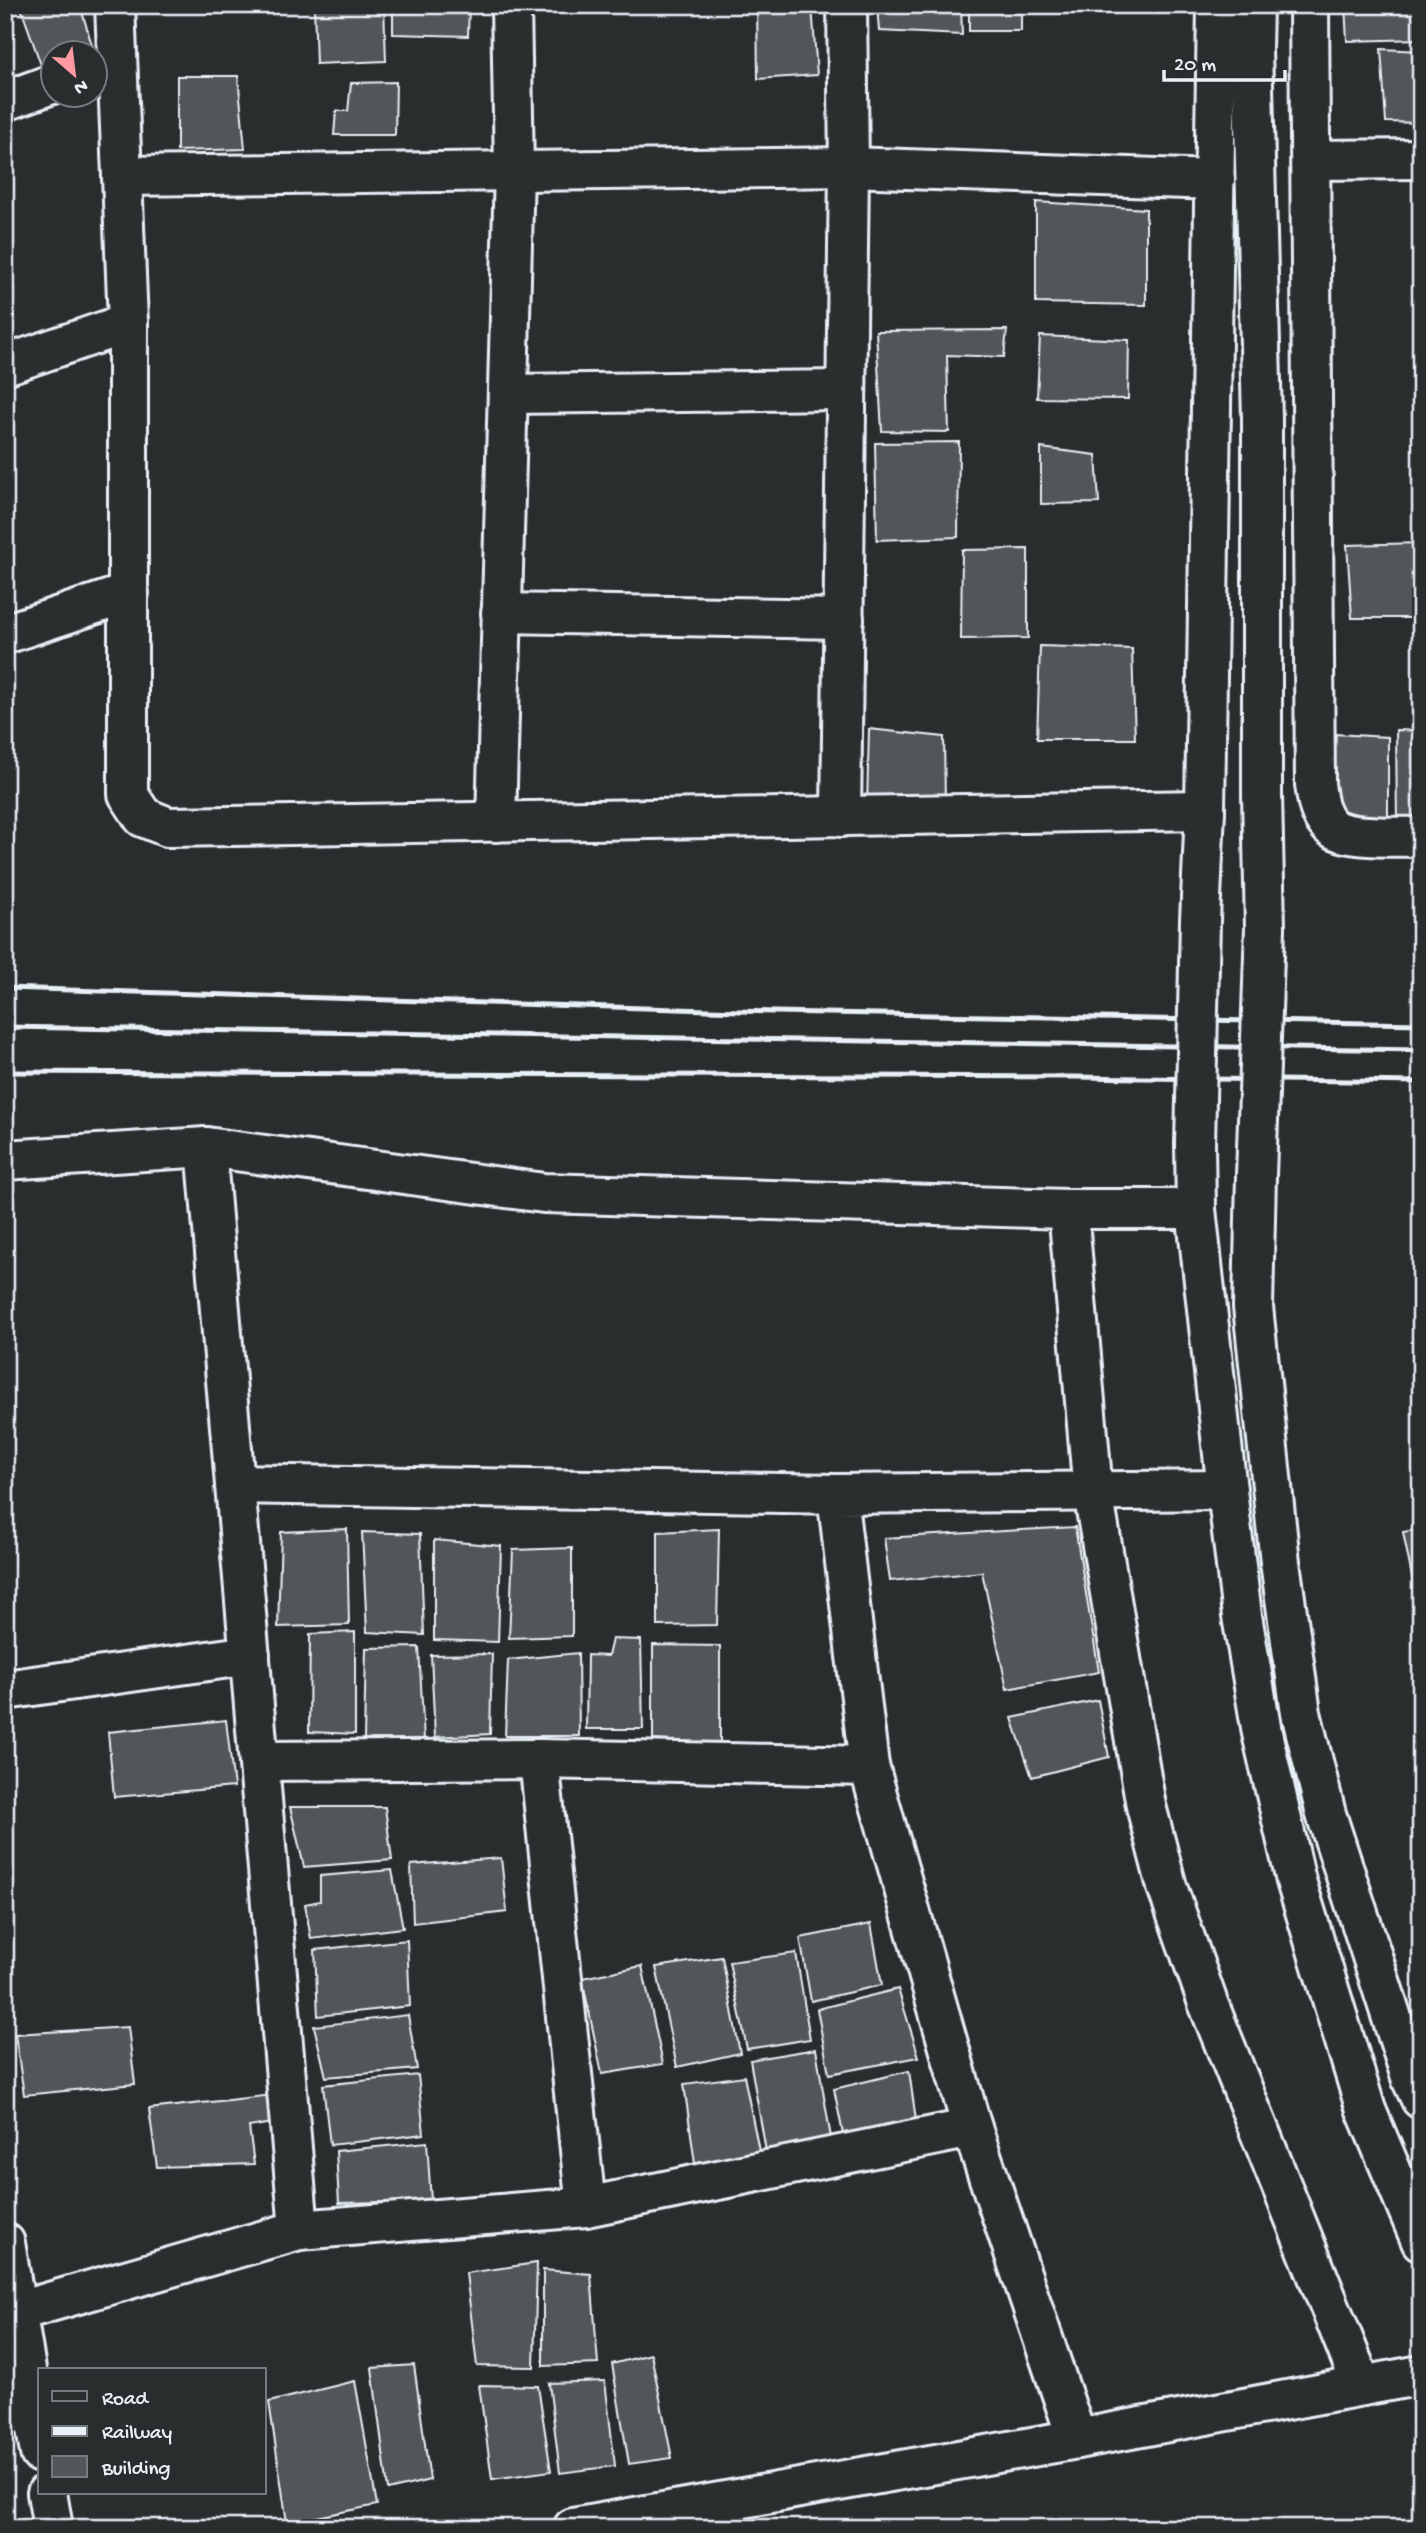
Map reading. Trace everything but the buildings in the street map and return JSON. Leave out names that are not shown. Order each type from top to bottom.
[{"type":"street","points":[[108,51],[115,5]]},
{"type":"street","points":[[496,822],[514,171],[511,5]]},
{"type":"street","points":[[841,817],[849,167],[847,5]]},
{"type":"street","points":[[1217,5],[1205,810],[1195,1145],[1196,1209],[1242,1616],[1262,1733],[1296,1881],[1366,2110],[1421,2241]]},
{"type":"street","points":[[1253,5],[1262,419],[1262,795],[1265,928],[1255,1175],[1253,1307],[1281,1574],[1301,1713],[1326,1814],[1412,2080],[1421,2099]]},
{"type":"street","points":[[1309,5],[1315,770],[1318,808],[1330,827],[1350,834],[1421,837]]},
{"type":"street","points":[[108,78],[122,176],[128,323],[128,794],[143,817],[168,827],[1205,810]]},
{"type":"street","points":[[5,101],[38,89]]},
{"type":"street","points":[[1312,160],[1421,159]]},
{"type":"street","points":[[122,176],[849,167],[1215,180]]},
{"type":"street","points":[[5,365],[128,323]]},
{"type":"street","points":[[508,394],[846,390]]},
{"type":"street","points":[[5,634],[129,593]]},
{"type":"street","points":[[501,613],[844,619]]},
{"type":"street","points":[[5,1160],[206,1147],[544,1193],[1069,1209],[1196,1209]]},
{"type":"street","points":[[206,1147],[299,2230]]},
{"type":"street","points":[[1069,1209],[1093,1492],[1146,1806],[1167,1887],[1217,2026],[1362,2386]]},
{"type":"street","points":[[235,1483],[837,1494],[1227,1490]]},
{"type":"street","points":[[837,1494],[869,1766],[972,2127],[1077,2439]]},
{"type":"street","points":[[5,1690],[250,1655]]},
{"type":"street","points":[[259,1761],[539,1759],[869,1766]]},
{"type":"street","points":[[539,1759],[586,2207]]},
{"type":"street","points":[[11,2313],[299,2230],[586,2207],[972,2127]]},
{"type":"street","points":[[5,2243],[11,2313],[38,2443]]},
{"type":"street","points":[[573,2528],[1421,2375]]},
{"type":"street","points":[[47,2494],[53,2528]]},
{"type":"railway","points":[[5,988],[774,1012],[1421,1024]]},
{"type":"railway","points":[[5,1027],[1421,1050]]},
{"type":"railway","points":[[5,1072],[1074,1077],[1421,1082]]}]
